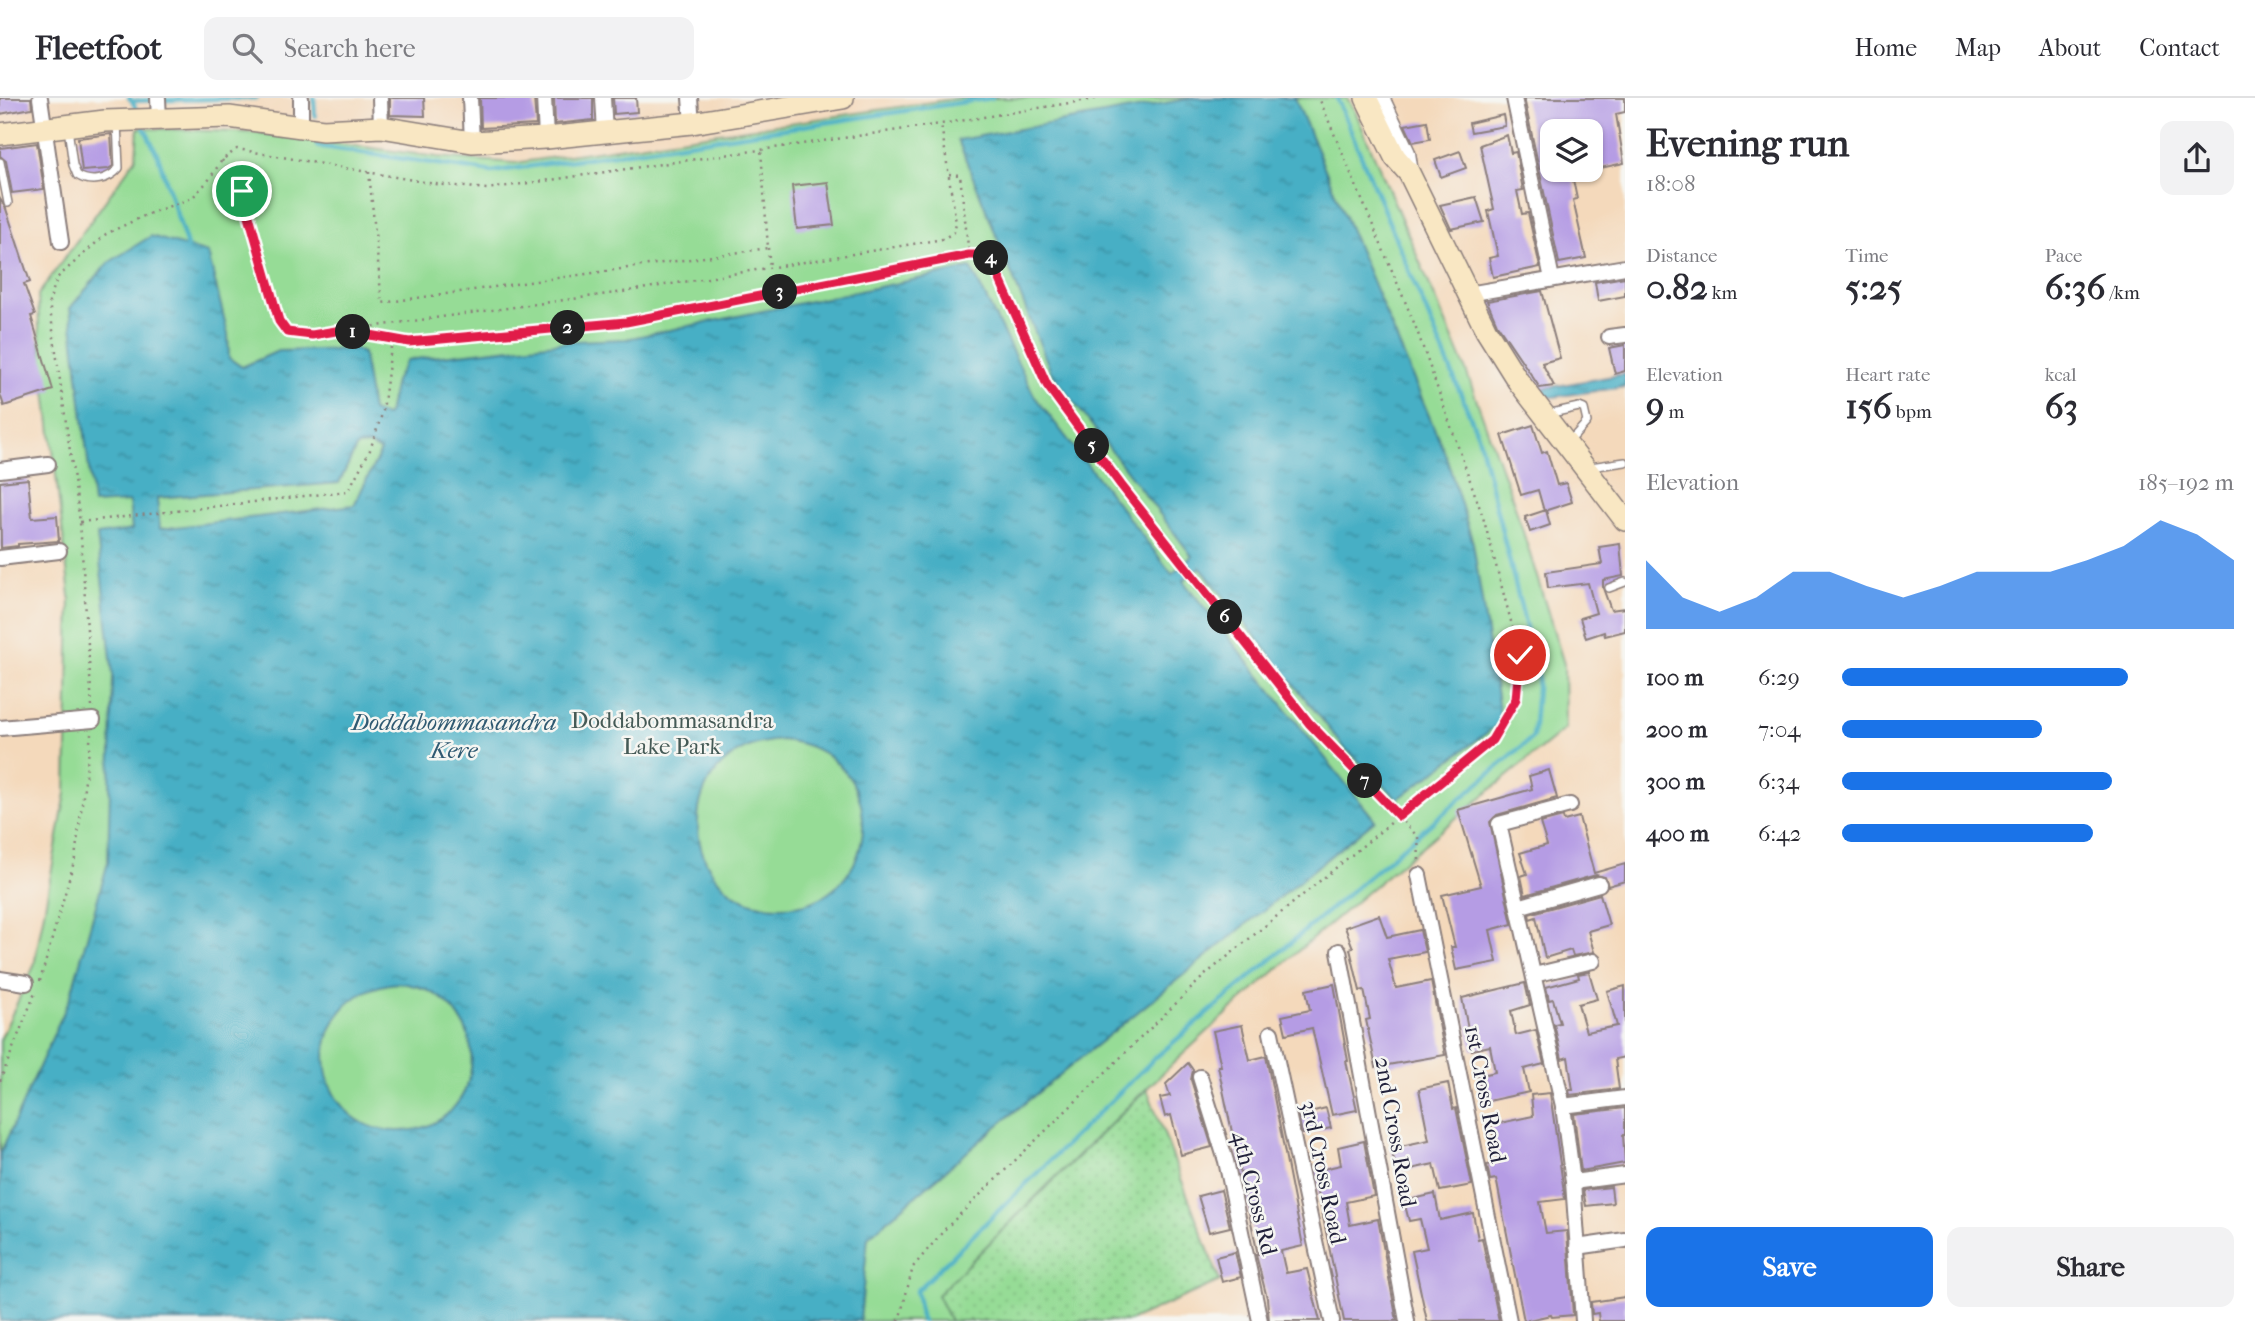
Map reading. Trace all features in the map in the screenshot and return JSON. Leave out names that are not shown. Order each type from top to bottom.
[{"type":"main road","points":[[0,134],[117,121],[229,117],[323,130],[381,127],[472,142],[605,133],[692,123],[843,98]]},
{"type":"main road","points":[[1366,98],[1395,157],[1409,173],[1486,330],[1511,371],[1543,415],[1622,510]]},
{"type":"street","points":[[40,98],[61,242]]},
{"type":"street","points":[[158,98],[159,120]]},
{"type":"street","points":[[380,98],[381,127]]},
{"type":"street","points":[[470,98],[472,142]]},
{"type":"street","points":[[544,98],[546,138]]},
{"type":"street","points":[[603,98],[605,133]]},
{"type":"street","points":[[690,98],[692,123]]},
{"type":"street","points":[[1380,98],[1406,153],[1409,173]]},
{"type":"street","points":[[1514,98],[1552,279]]},
{"type":"street","points":[[301,101],[301,127]]},
{"type":"street","points":[[1468,294],[1625,267]]},
{"type":"street","points":[[1609,337],[1625,335]]},
{"type":"street","points":[[0,471],[48,464]]},
{"type":"street","points":[[0,558],[59,551]]},
{"type":"street","points":[[0,728],[93,720]]},
{"type":"street","points":[[1570,805],[1499,824],[1563,1106],[1573,1182],[1583,1321]]},
{"type":"street","name":"1st Cross Road","points":[[1419,875],[1509,1321]]},
{"type":"street","points":[[1518,907],[1599,884]]},
{"type":"street","name":"2nd Cross Road","points":[[1339,951],[1408,1321]]},
{"type":"street","points":[[1534,975],[1593,961]]},
{"type":"street","points":[[0,979],[26,983]]},
{"type":"street","name":"3rd Cross Road","points":[[1271,1033],[1332,1321]]},
{"type":"street","name":"4th Cross Rd","points":[[1200,1077],[1226,1161],[1260,1321]]},
{"type":"street","points":[[1563,1106],[1625,1098]]},
{"type":"street","points":[[1573,1182],[1625,1175]]},
{"type":"street","points":[[1577,1247],[1625,1240]]},
{"type":"lane","points":[[68,126],[73,165],[77,175],[89,180],[113,175],[119,168],[117,121]]},
{"type":"lane","points":[[0,162],[8,203]]},
{"type":"lane","points":[[1543,415],[1579,407],[1584,409],[1587,422],[1567,444]]},
{"type":"lane","points":[[1586,468],[1625,462]]},
{"type":"lane","points":[[1609,589],[1625,582]]},
{"type":"path","points":[[0,1082],[38,984],[75,858],[93,720],[80,522],[48,302],[57,278],[76,259],[106,234],[148,214],[192,198],[222,160],[237,149],[435,184],[487,189],[941,124],[1100,98]]},
{"type":"path","points":[[900,1321],[914,1267],[946,1228],[1205,975],[1492,740],[1516,699],[1520,655],[1472,480],[1415,325],[1319,98]]},
{"type":"path","points":[[222,160],[242,191],[279,321],[287,332],[312,335],[623,292],[943,239],[954,232],[956,223],[941,124]]},
{"type":"path","points":[[761,150],[770,267]]},
{"type":"path","points":[[369,172],[383,303],[768,248]]},
{"type":"path","points":[[948,174],[960,175],[969,255]]},
{"type":"path","points":[[342,330],[409,342],[626,322],[969,255],[989,255],[1047,385],[1121,485],[1309,723],[1418,837],[1419,875]]},
{"type":"path","points":[[80,522],[348,491],[370,450],[383,411],[391,339]]},
{"type":"green space","name":"Doddabommasandra Kere","points":[[960,98],[1347,98],[1356,113],[1464,365],[1515,506],[1564,664],[1565,729],[1330,923],[1194,1044],[1064,1168],[937,1295],[950,1321],[0,1321],[0,1040],[34,966],[66,793],[70,596],[39,330],[38,295],[136,158],[138,128],[261,133],[438,157],[515,163]]},
{"type":"green space","points":[[1147,1089],[1220,1281],[1129,1321],[950,1321],[936,1295]]},
{"type":"water","name":"Doddabommasandra Kere","points":[[1193,98],[1295,98],[1446,456],[1473,543],[1501,722],[1398,799],[1344,747],[1200,567],[1183,581],[1375,820],[1009,1116],[868,1237],[860,1321],[0,1321],[0,1154],[70,998],[108,862],[113,676],[97,535],[132,530],[129,502],[93,504],[70,308],[108,263],[151,236],[208,253],[228,334],[229,358],[242,367],[278,351],[354,349],[363,353],[372,411],[386,416],[395,381],[407,360],[574,341],[626,339],[971,268],[1035,397],[1172,574],[1192,556],[1051,372],[958,140]],"holes":[[[369,445],[381,451],[354,505],[160,529],[157,498],[339,483],[357,446]],[[781,740],[818,750],[844,770],[859,797],[863,827],[857,857],[841,882],[815,900],[780,907],[745,900],[720,882],[704,856],[698,826],[702,796],[717,769],[743,749]],[[399,983],[432,992],[454,1010],[468,1034],[472,1060],[466,1086],[453,1109],[430,1125],[400,1131],[369,1126],[346,1110],[331,1087],[325,1061],[329,1034],[342,1010],[365,992]]]},
{"type":"water","points":[[1625,374],[1625,387],[1539,399],[1534,390]]},
{"type":"building","points":[[0,98],[31,98],[32,108],[0,114]]},
{"type":"building","points":[[390,98],[424,98],[425,116],[390,115]]},
{"type":"building","points":[[480,98],[534,98],[536,125],[481,128]]},
{"type":"building","points":[[554,98],[593,98],[593,120],[555,124]]},
{"type":"building","points":[[613,98],[636,98],[637,112],[614,114]]},
{"type":"building","points":[[1524,98],[1625,98],[1625,112],[1616,114],[1624,163],[1603,167],[1603,119],[1540,119],[1540,173]]},
{"type":"building","points":[[1503,115],[1505,126],[1471,132],[1469,123]]},
{"type":"building","points":[[1427,121],[1430,139],[1413,142],[1405,125]]},
{"type":"building","points":[[111,134],[113,166],[108,169],[82,171],[78,138]]},
{"type":"building","points":[[1507,135],[1511,153],[1516,152],[1523,190],[1517,191],[1522,214],[1528,213],[1540,267],[1493,277],[1489,258],[1498,256],[1488,211],[1494,209],[1480,145]]},
{"type":"building","points":[[37,143],[44,189],[12,193],[6,161],[0,156],[0,148]]},
{"type":"building","points":[[1460,151],[1466,168],[1441,177],[1435,160]]},
{"type":"building","points":[[828,182],[834,225],[797,229],[792,186]]},
{"type":"building","points":[[1542,182],[1573,182],[1577,199],[1573,200],[1586,258],[1559,263]]},
{"type":"building","points":[[1476,197],[1484,222],[1451,229],[1440,205]]},
{"type":"building","points":[[0,199],[6,209],[30,282],[24,284],[35,315],[31,316],[53,390],[4,406],[0,394]]},
{"type":"building","points":[[1625,277],[1625,296],[1598,301],[1595,282]]},
{"type":"building","points":[[1542,291],[1560,358],[1542,363],[1554,386],[1540,388],[1497,324],[1487,301]]},
{"type":"building","points":[[1625,345],[1625,371],[1615,374],[1609,348]]},
{"type":"building","points":[[1533,425],[1542,453],[1547,451],[1557,485],[1566,483],[1572,502],[1544,511],[1538,490],[1521,495],[1502,435]]},
{"type":"building","points":[[28,479],[32,518],[57,516],[59,541],[1,548],[0,482]]},
{"type":"building","points":[[1546,510],[1550,525],[1530,532],[1525,517]]},
{"type":"building","points":[[1620,544],[1623,576],[1603,580],[1603,588],[1611,610],[1625,608],[1625,631],[1605,636],[1604,632],[1586,638],[1580,618],[1596,613],[1588,583],[1548,588],[1546,572],[1602,564],[1599,547]]},
{"type":"building","points":[[1549,770],[1557,798],[1497,815],[1490,822],[1512,924],[1490,930],[1497,962],[1456,970],[1451,947],[1455,947],[1442,895],[1481,886],[1458,810],[1532,789],[1529,776]]},
{"type":"building","points":[[1563,817],[1564,821],[1579,817],[1594,873],[1625,864],[1625,881],[1608,886],[1605,877],[1596,875],[1525,895],[1521,876],[1527,874],[1520,853],[1547,845],[1540,823]]},
{"type":"building","points":[[1600,894],[1609,925],[1588,931],[1594,952],[1573,956],[1571,950],[1545,958],[1536,917],[1530,919],[1529,914]]},
{"type":"building","points":[[1379,915],[1387,937],[1420,930],[1425,952],[1388,959],[1396,988],[1431,981],[1445,1055],[1376,1067],[1366,1020],[1370,1019],[1364,990],[1360,991],[1350,949],[1353,948],[1345,927]]},
{"type":"building","points":[[1589,972],[1597,999],[1578,1004],[1586,1032],[1617,1026],[1607,991],[1625,986],[1625,1057],[1615,1059],[1619,1089],[1570,1095],[1569,1090],[1573,1090],[1568,1057],[1562,1059],[1554,1024],[1560,1023],[1553,999],[1549,1000],[1546,987],[1579,978],[1578,974]]},
{"type":"building","points":[[1525,983],[1530,1005],[1511,1011],[1516,1035],[1536,1030],[1544,1064],[1524,1069],[1529,1092],[1484,1102],[1478,1076],[1495,1072],[1490,1046],[1472,1050],[1462,998]]},
{"type":"building","points":[[1334,984],[1357,1110],[1332,1115],[1312,1028],[1286,1034],[1282,1016],[1310,1010],[1306,990]]},
{"type":"building","points":[[1242,1025],[1250,1060],[1266,1056],[1303,1246],[1281,1251],[1286,1273],[1307,1269],[1320,1321],[1269,1321],[1267,1298],[1256,1255],[1213,1031]]},
{"type":"building","points":[[1188,1063],[1193,1070],[1191,1080],[1212,1147],[1181,1155],[1171,1115],[1165,1117],[1160,1098],[1170,1096],[1166,1084]]},
{"type":"building","points":[[1448,1083],[1472,1185],[1440,1191],[1434,1164],[1397,1172],[1391,1148],[1429,1140],[1419,1089]]},
{"type":"building","points":[[1550,1093],[1565,1199],[1540,1202],[1546,1233],[1567,1231],[1573,1315],[1551,1315],[1524,1321],[1497,1183],[1496,1179],[1490,1180],[1487,1165],[1499,1163],[1491,1125],[1533,1116],[1531,1095]]},
{"type":"building","points":[[1326,1108],[1331,1128],[1302,1134],[1298,1115]]},
{"type":"building","points":[[1625,1108],[1625,1163],[1581,1171],[1574,1114]]},
{"type":"building","points":[[1364,1141],[1374,1196],[1346,1202],[1350,1225],[1378,1219],[1397,1321],[1344,1321],[1314,1171],[1341,1165],[1338,1147]]},
{"type":"building","points":[[1611,1187],[1613,1203],[1586,1206],[1583,1190]]},
{"type":"building","points":[[1221,1190],[1230,1227],[1209,1232],[1198,1196]]},
{"type":"building","points":[[1435,1194],[1440,1220],[1473,1213],[1478,1239],[1482,1238],[1499,1321],[1427,1321],[1412,1251],[1427,1248],[1420,1219],[1409,1221],[1404,1201]]},
{"type":"building","points":[[1235,1252],[1241,1277],[1222,1282],[1216,1257]]},
{"type":"building","points":[[1625,1297],[1625,1321],[1599,1321],[1598,1313],[1592,1314],[1591,1302]]},
{"type":"waterway","points":[[129,98],[132,101],[257,98]]},
{"type":"waterway","points":[[314,98],[315,116]]},
{"type":"waterway","points":[[317,142],[317,146],[492,172],[992,98]]},
{"type":"waterway","points":[[922,1321],[916,1291],[1155,1058],[1533,737],[1538,675],[1478,435],[1337,98]]},
{"type":"waterway","points":[[132,101],[138,113]]},
{"type":"waterway","points":[[144,127],[158,156],[187,246],[186,250]]},
{"type":"route","points":[[242,191],[279,321],[287,332],[312,335],[342,330],[409,342],[626,322],[969,255],[989,255],[1047,385],[1121,485],[1309,723],[1399,816],[1492,740],[1516,699],[1520,655]]},
{"type":"park label","name":"Doddabommasandra Lake Park","points":[[672,733]]}]
